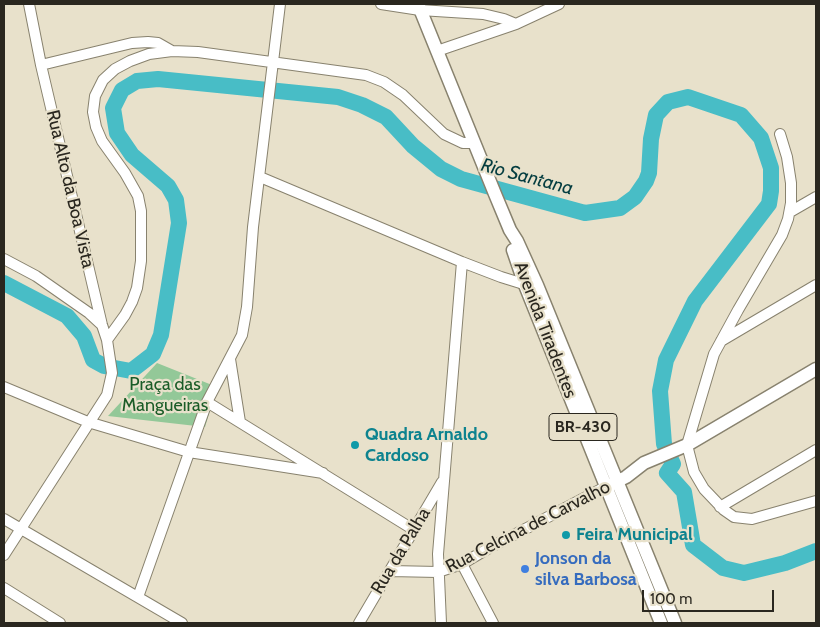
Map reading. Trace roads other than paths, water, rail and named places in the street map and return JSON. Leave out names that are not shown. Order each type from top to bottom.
[{"type":"main road","name":"BR-430","points":[[419,7],[473,143]]},
{"type":"main road","name":"Avenida Tiradentes","points":[[473,143],[510,230],[514,250],[531,285]]},
{"type":"main road","name":"BR-430","points":[[531,285],[612,484],[676,623]]},
{"type":"main road","name":"Rua Celcina de Carvalho","points":[[612,484],[644,463],[687,445],[816,369]]},
{"type":"main road","name":"BR-430","points":[[612,484],[661,623]]},
{"type":"street","name":"Rua Alto da Boa Vista","points":[[29,4],[41,65],[107,340],[112,373],[107,394],[88,422]]},
{"type":"street","points":[[138,597],[207,402],[242,334],[245,322],[253,227],[280,4]]},
{"type":"street","points":[[381,4],[483,14],[516,24]]},
{"type":"street","points":[[437,51],[516,24],[559,4]]},
{"type":"street","points":[[41,65],[132,43],[158,43],[172,51]]},
{"type":"street","points":[[107,340],[126,315],[137,288],[141,261],[141,211],[138,196],[102,141],[92,112],[95,96],[103,80],[116,69],[130,61],[149,54],[172,51],[198,52],[366,75],[384,82],[403,94],[444,134],[463,143],[473,143]]},
{"type":"street","points":[[780,134],[790,172],[792,192],[790,212],[782,235],[720,342],[709,368],[687,445],[694,472],[704,489],[720,507],[734,517],[752,520],[816,501]]},
{"type":"street","points":[[260,177],[462,262],[531,285]]},
{"type":"street","points":[[790,212],[816,196]]},
{"type":"street","points":[[4,259],[36,276],[89,313],[102,325]]},
{"type":"street","points":[[441,623],[438,554],[462,262]]},
{"type":"street","points":[[720,342],[816,285]]},
{"type":"street","points":[[230,359],[240,422]]},
{"type":"street","points":[[4,387],[88,422],[189,452],[323,473]]},
{"type":"street","points":[[207,402],[414,530]]},
{"type":"street","points":[[4,555],[88,422]]},
{"type":"street","points":[[720,507],[816,450]]},
{"type":"street","name":"Rua da Palha","points":[[358,623],[444,479]]},
{"type":"street","name":"Rua Celcina de Carvalho","points":[[390,571],[438,572],[462,564],[612,484]]},
{"type":"street","points":[[4,519],[182,623]]},
{"type":"street","points":[[462,564],[493,623]]},
{"type":"street","points":[[4,588],[60,623]]},
{"type":"waterway","name":"Rio Santana","points":[[4,283],[67,316],[84,336],[93,360],[104,366],[131,371],[153,354],[161,335],[179,223],[176,200],[168,186],[132,155],[117,133],[113,108],[122,90],[137,81],[158,79],[338,97],[362,105],[386,117],[413,146],[441,169],[461,179],[585,213],[620,208],[635,197],[649,173],[651,139],[656,115],[668,102],[688,97],[741,115],[761,138],[771,168],[771,191],[769,204],[695,301],[666,360],[660,391],[664,444],[673,464],[667,473],[684,492],[693,545],[723,568],[744,573],[785,563],[816,551]]},
{"type":"place","name":"Quadra Arnaldo Cardoso","points":[[355,445]]},
{"type":"place","name":"Feira Municipal","points":[[566,535]]},
{"type":"place","name":"Jonson da silva Barbosa","points":[[525,569]]},
{"type":"park label","name":"Praça das Mangueiras","points":[[165,395]]}]
